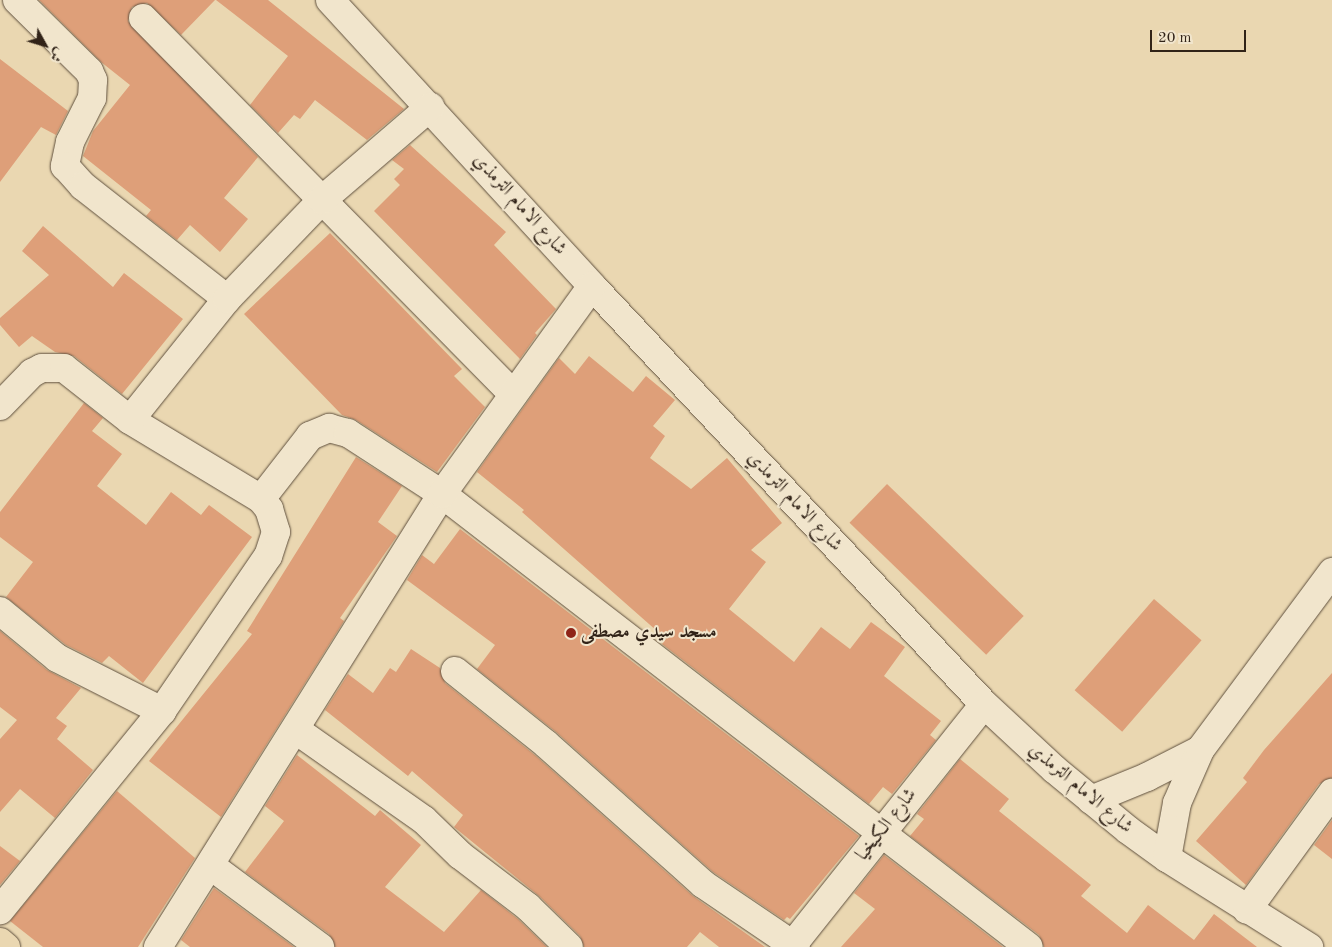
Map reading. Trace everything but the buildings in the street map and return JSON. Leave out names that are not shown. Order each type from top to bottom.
[{"type":"main road","points":[[0,942],[6,947]]},
{"type":"street","points":[[17,0],[89,71],[93,80],[92,98],[70,142],[65,166],[83,186],[227,299]]},
{"type":"street","name":"شارع الامام الترمذي","points":[[330,0],[592,286],[984,704],[1091,800],[1167,858],[1247,910],[1278,940],[1309,947]]},
{"type":"street","points":[[143,18],[514,394]]},
{"type":"street","points":[[130,420],[227,299],[322,200],[430,107]]},
{"type":"street","points":[[158,947],[211,866],[442,494],[592,286]]},
{"type":"street","points":[[0,406],[32,373],[53,366],[74,372],[130,420],[261,499],[274,520],[273,544],[162,710],[0,910]]},
{"type":"street","points":[[261,499],[310,436],[329,428],[348,433],[442,494],[880,834],[1029,947]]},
{"type":"street","points":[[1167,858],[1177,803],[1200,750],[1328,588]]},
{"type":"street","points":[[0,611],[57,658],[162,710]]},
{"type":"street","points":[[454,671],[546,744],[703,884],[794,946]]},
{"type":"street","name":"شارع الكيخيا","points":[[794,946],[880,834],[984,704]]},
{"type":"street","points":[[296,730],[424,820],[460,855],[528,908],[569,947]]},
{"type":"street","points":[[1091,800],[1147,777],[1200,750]]},
{"type":"street","points":[[1247,910],[1332,793]]},
{"type":"street","points":[[211,866],[320,947]]},
{"type":"place","name":"مسجد سيدي مصطفى","points":[[571,633]]}]
